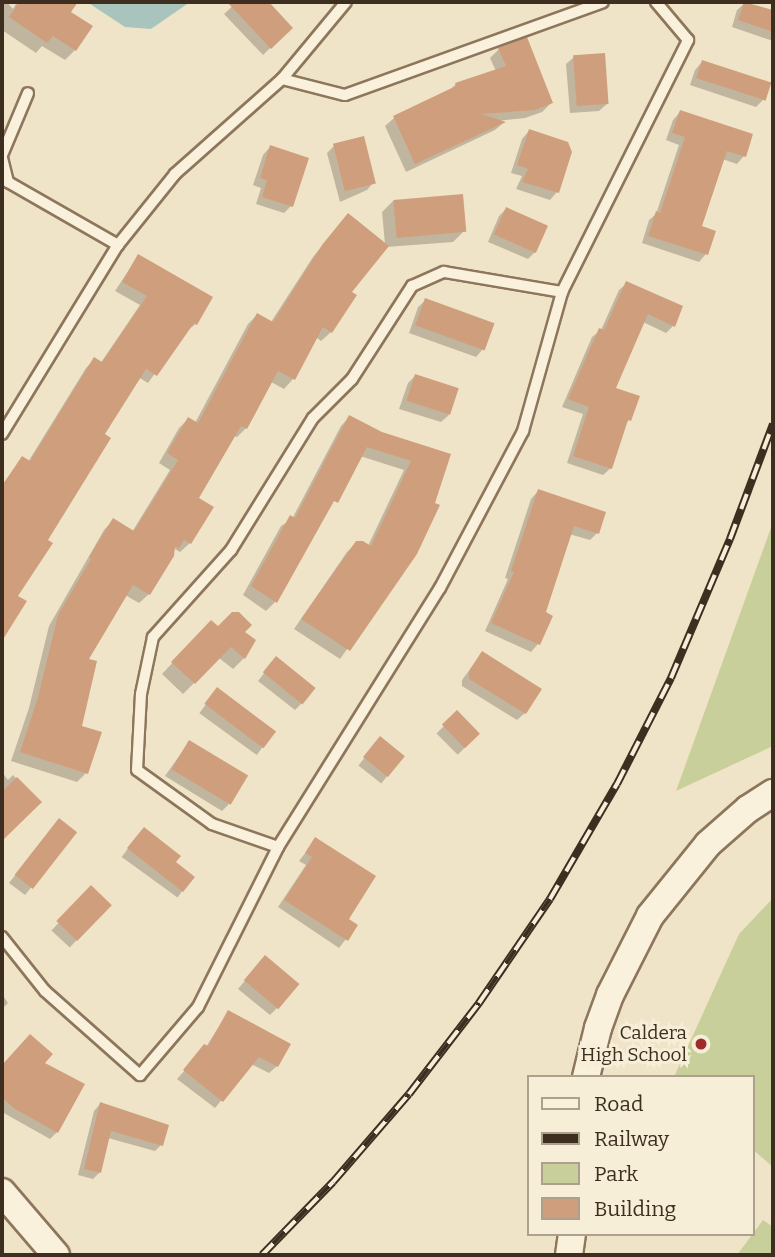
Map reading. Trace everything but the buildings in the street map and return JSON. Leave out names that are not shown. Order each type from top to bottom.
[{"type":"street","points":[[586,1075],[598,1028],[610,995],[650,916],[708,844],[748,809],[773,793]]},
{"type":"street","points":[[2,1192],[56,1255]]},
{"type":"street","points":[[569,1255],[572,1236]]},
{"type":"lane","points":[[2,434],[118,245],[175,174],[282,79],[346,2]]},
{"type":"lane","points":[[282,79],[345,95],[603,2]]},
{"type":"lane","points":[[2,937],[45,991],[140,1075],[198,1007],[278,847],[440,588],[523,431],[562,292],[688,40],[659,2]]},
{"type":"lane","points":[[28,93],[2,156],[8,182],[118,245]]},
{"type":"lane","points":[[278,847],[212,824],[137,770],[141,694],[153,637],[231,550],[313,418],[352,379],[412,286],[444,272],[562,292]]},
{"type":"green space","points":[[773,522],[773,746],[676,791]]},
{"type":"green space","points":[[773,898],[773,1167],[754,1151],[754,1075],[675,1075],[739,934]]},
{"type":"green space","points":[[763,1220],[773,1227],[773,1255],[737,1255],[751,1236],[754,1236]]},
{"type":"water","points":[[87,2],[190,2],[151,29],[125,27]]},
{"type":"railway","points":[[262,1255],[333,1182],[409,1094],[479,1003],[550,899],[617,784],[671,678],[730,539],[773,424]]},
{"type":"place","name":"Caldera High School","points":[[701,1044]]}]
